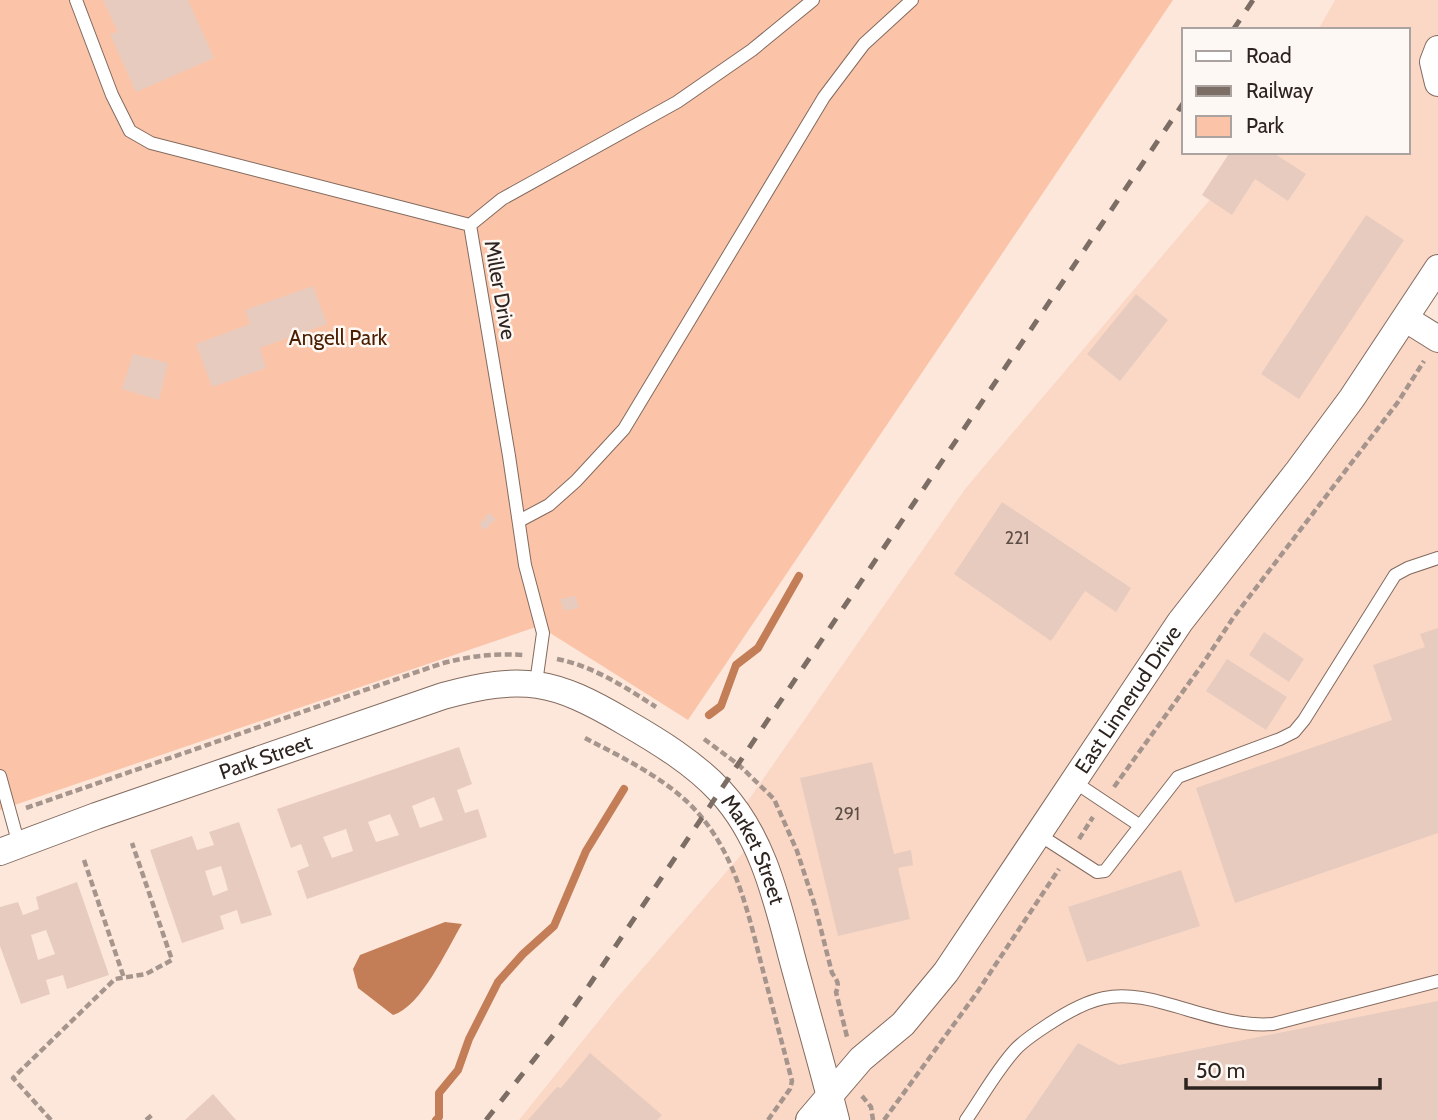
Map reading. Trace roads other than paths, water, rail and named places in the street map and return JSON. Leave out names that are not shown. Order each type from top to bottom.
[{"type":"street","points":[[1438,48],[1433,62],[1438,83]]},
{"type":"street","name":"East Linnerud Drive","points":[[809,1120],[833,1108],[861,1059],[903,1024],[946,972],[1180,622],[1298,471],[1406,319],[1438,268]]},
{"type":"street","points":[[1406,319],[1435,345]]},
{"type":"street","name":"Park Street","points":[[10,849],[96,816],[443,696],[484,686],[536,683]]},
{"type":"street","name":"Market Street","points":[[536,683],[568,692],[600,707],[659,743],[700,772],[738,814],[754,840],[768,876],[833,1108]]},
{"type":"lane","points":[[76,0],[112,95],[130,131],[152,143],[470,226]]},
{"type":"lane","name":"Miller Drive","points":[[536,683],[542,633],[525,565],[470,226],[502,199],[677,102],[752,50],[813,0]]},
{"type":"lane","points":[[519,521],[549,505],[624,429],[824,97],[864,44],[912,0]]},
{"type":"lane","points":[[1038,834],[1097,872],[1105,871],[1178,777],[1294,732],[1395,575],[1438,558]]},
{"type":"lane","points":[[0,776],[9,813],[10,849]]},
{"type":"lane","points":[[1073,781],[1139,825]]},
{"type":"lane","points":[[966,1120],[1015,1050],[1077,1005],[1103,997],[1150,999],[1257,1025],[1273,1024],[1438,981]]},
{"type":"waterway","points":[[709,715],[721,706],[736,665],[758,648],[799,576]]},
{"type":"waterway","points":[[436,1120],[439,1117],[439,1093],[458,1070],[469,1039],[498,982],[523,954],[554,926],[586,851],[624,789]]},
{"type":"railway","points":[[1234,28],[1253,0]]},
{"type":"railway","points":[[486,1120],[590,984],[1182,105]]},
{"type":"park label","name":"Angell Park","points":[[338,338]]}]
